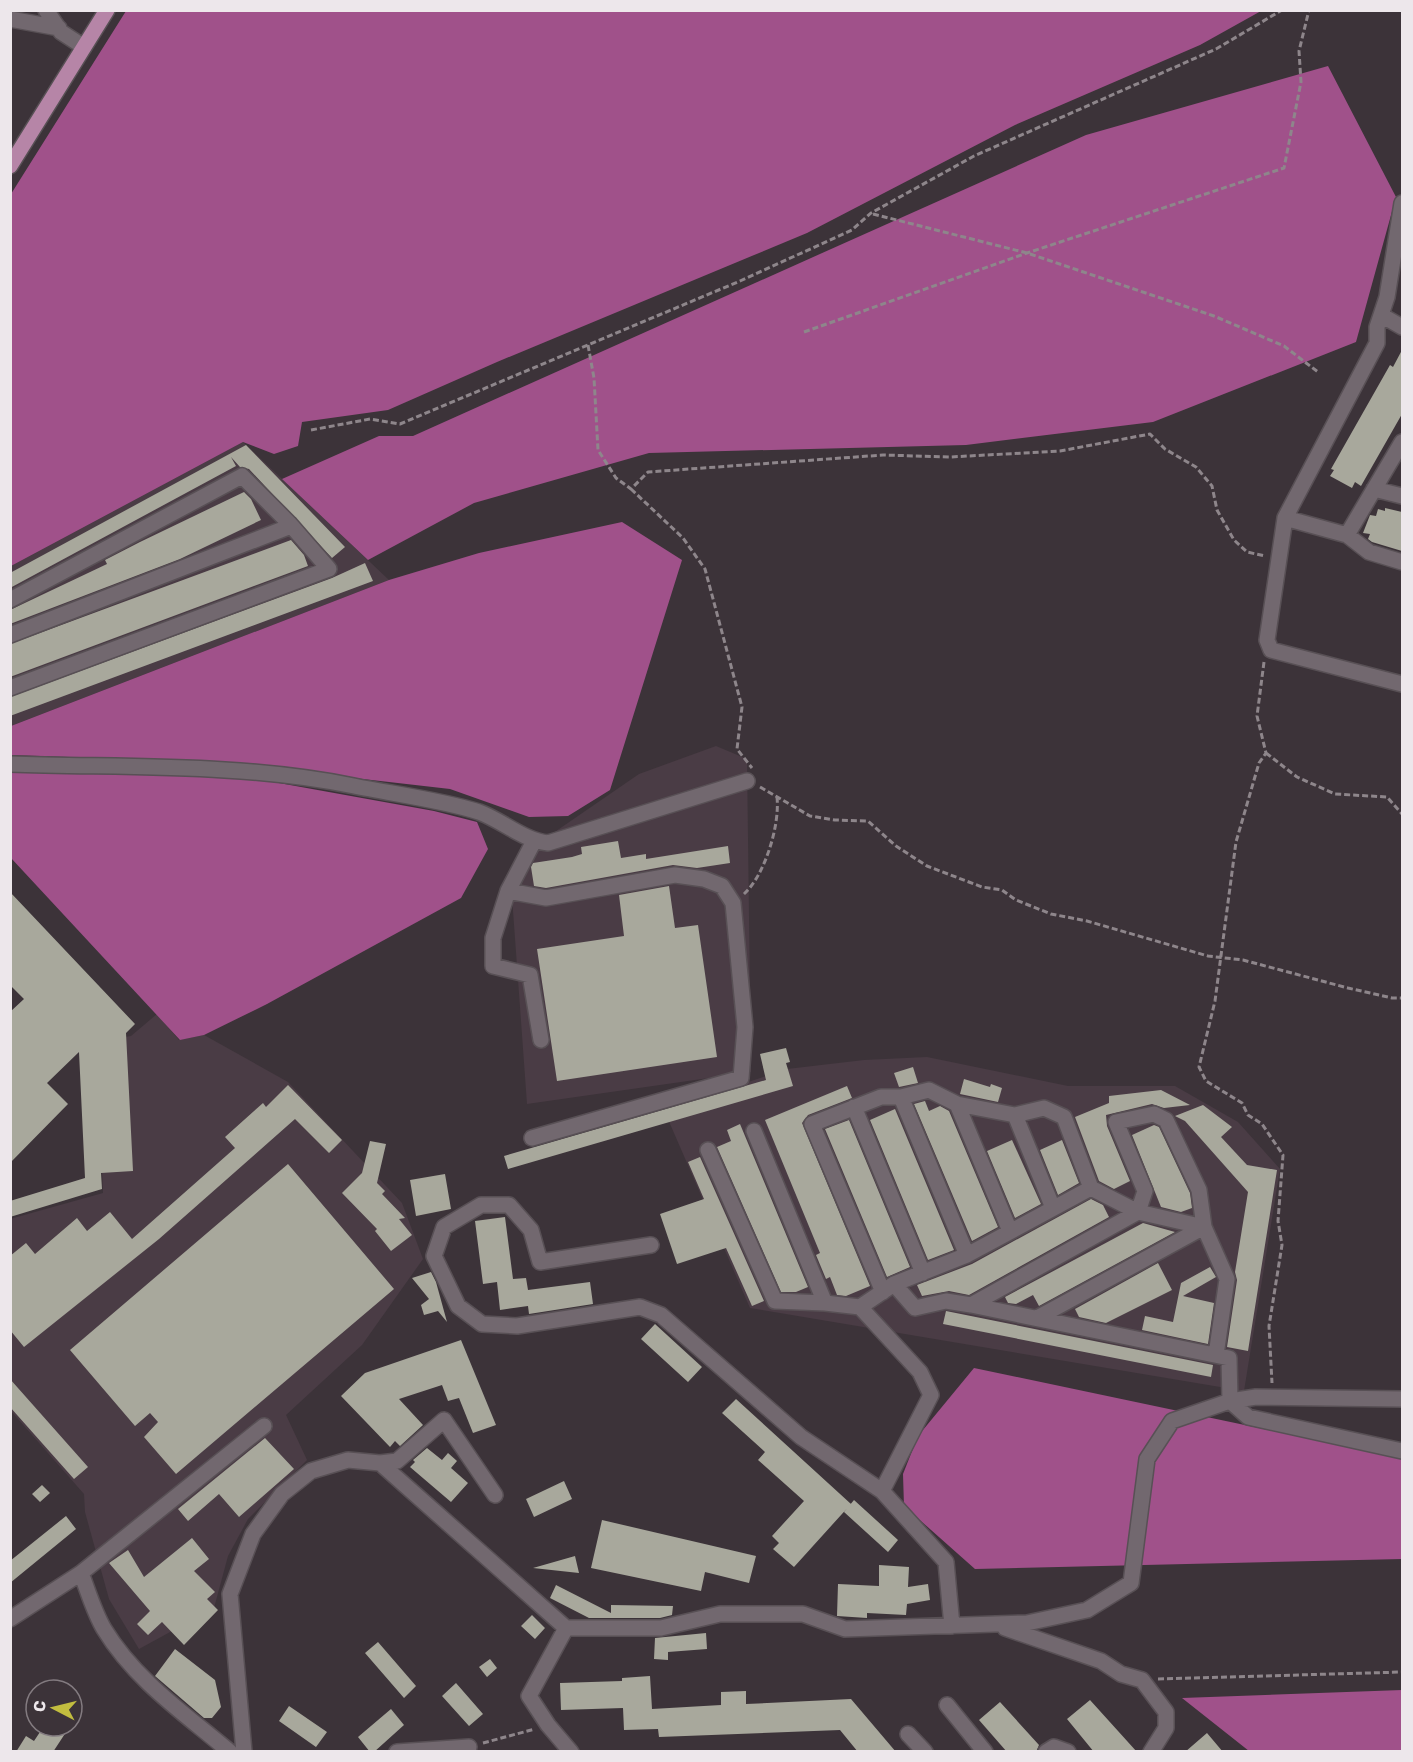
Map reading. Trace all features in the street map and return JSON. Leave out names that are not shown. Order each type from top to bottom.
[{"type":"main road","points":[[10,166],[107,10]]},
{"type":"street","points":[[46,10],[59,28],[84,47]]},
{"type":"street","points":[[10,20],[59,28]]},
{"type":"street","points":[[1402,203],[1387,297],[1377,327],[1377,343],[1285,518],[1268,646],[1271,650],[1402,684]]},
{"type":"street","points":[[1387,297],[1402,290]]},
{"type":"street","points":[[1381,315],[1402,327]]},
{"type":"street","points":[[1347,535],[1402,442]]},
{"type":"street","points":[[10,600],[242,476],[329,569],[10,688]]},
{"type":"street","points":[[1374,489],[1402,496]]},
{"type":"street","points":[[1285,518],[1347,535],[1369,552],[1402,562]]},
{"type":"street","points":[[10,635],[291,526]]},
{"type":"street","points":[[10,764],[120,765],[248,772],[351,785],[478,812],[506,824],[534,841],[548,843],[753,784]]},
{"type":"street","points":[[534,841],[508,891],[493,938],[493,966],[530,975],[541,1040]]},
{"type":"street","points":[[508,891],[546,898],[675,875],[704,879],[722,886],[733,903],[745,1027],[741,1078],[532,1138]]},
{"type":"street","points":[[1204,1227],[1138,1212],[1090,1188],[1064,1117],[1044,1108],[1015,1115],[957,1104],[929,1090],[901,1097],[881,1096],[812,1124],[888,1288],[915,1308],[946,1301],[1216,1354],[1228,1359],[1230,1401],[1248,1417],[1402,1452]]},
{"type":"street","points":[[901,1097],[967,1255]]},
{"type":"street","points":[[957,1104],[1010,1231]]},
{"type":"street","points":[[854,1107],[923,1273]]},
{"type":"street","points":[[971,1305],[1138,1212],[1145,1191],[1116,1122],[1154,1114],[1166,1120],[1199,1190],[1204,1227],[1227,1279],[1216,1354]]},
{"type":"street","points":[[1015,1115],[1053,1208]]},
{"type":"street","points":[[754,1131],[825,1303]]},
{"type":"street","points":[[708,1150],[775,1301],[825,1303],[860,1308],[920,1372],[932,1395],[882,1491]]},
{"type":"street","points":[[860,1308],[888,1288],[967,1255],[1090,1188]]},
{"type":"street","points":[[651,1245],[540,1262],[531,1230],[509,1205],[481,1205],[444,1227],[434,1256],[458,1306],[482,1324],[517,1326],[640,1307],[661,1315],[801,1437],[882,1491],[946,1562],[952,1626]]},
{"type":"street","points":[[1037,1318],[1204,1227]]},
{"type":"street","points":[[380,1463],[566,1628],[661,1628],[720,1614],[803,1614],[845,1629],[1027,1623],[1088,1610],[1131,1583],[1147,1459],[1172,1421],[1230,1401],[1273,1397],[1335,1400],[1402,1399]]},
{"type":"street","points":[[244,1752],[230,1594],[253,1534],[282,1494],[311,1471],[348,1460],[380,1463],[397,1461],[444,1420],[495,1495]]},
{"type":"street","points":[[10,1619],[81,1573],[264,1426]]},
{"type":"street","points":[[81,1573],[103,1627],[123,1655],[167,1702],[230,1752]]},
{"type":"street","points":[[994,1624],[1101,1661],[1121,1674],[1142,1680],[1166,1712],[1166,1728],[1154,1751]]},
{"type":"street","points":[[566,1628],[529,1696],[548,1725],[572,1752]]},
{"type":"street","points":[[947,1705],[985,1751]]},
{"type":"street","points":[[908,1734],[925,1752]]},
{"type":"street","points":[[397,1752],[401,1749],[469,1747]]},
{"type":"street","points":[[1046,1752],[1054,1747],[1068,1752]]},
{"type":"path","points":[[311,430],[370,419],[400,424],[741,281],[852,230],[871,213],[974,156],[1216,49],[1282,10]]},
{"type":"path","points":[[804,332],[1027,253],[1284,168],[1301,82],[1299,51],[1309,10]]},
{"type":"path","points":[[871,213],[1027,253],[1214,316],[1284,346],[1318,372]]},
{"type":"path","points":[[588,345],[594,378],[598,450],[616,478],[631,489],[683,538],[705,569],[742,707],[737,749],[753,769],[753,784],[810,816],[835,820],[868,821],[896,846],[927,866],[982,887],[1002,890],[1016,900],[1052,914],[1087,921],[1208,956],[1243,960],[1392,998],[1402,998]]},
{"type":"path","points":[[631,489],[648,472],[883,455],[950,457],[1060,451],[1150,434],[1165,449],[1196,467],[1212,486],[1217,510],[1234,540],[1247,552],[1279,559]]},
{"type":"path","points":[[1268,646],[1257,716],[1266,753],[1297,777],[1335,794],[1387,797],[1402,814]]},
{"type":"path","points":[[1266,753],[1258,763],[1236,842],[1215,1001],[1199,1067],[1206,1081],[1242,1104],[1248,1115],[1262,1124],[1283,1155],[1278,1221],[1282,1245],[1269,1326],[1273,1397]]},
{"type":"path","points":[[733,903],[754,885],[772,840],[779,813],[777,797]]},
{"type":"path","points":[[1142,1680],[1402,1672]]},
{"type":"path","points":[[469,1747],[548,1725]]},
{"type":"shaded area","points":[[126,11],[1261,11],[1200,45],[1015,125],[807,233],[497,362],[388,410],[302,422],[298,446],[274,454],[243,442],[11,566],[11,194]]},
{"type":"shaded area","points":[[1328,66],[1396,197],[1356,342],[1153,422],[966,445],[649,453],[474,503],[368,560],[282,479],[379,436],[413,436],[1086,135]]},
{"type":"shaded area","points":[[243,442],[389,580],[11,726],[11,566]]},
{"type":"shaded area","points":[[622,522],[682,560],[610,790],[568,816],[529,817],[450,789],[214,762],[11,755],[11,726],[389,580],[479,553]]},
{"type":"shaded area","points":[[716,746],[747,759],[751,1072],[527,1104],[512,897],[514,860],[639,774]]},
{"type":"shaded area","points":[[11,767],[251,778],[434,811],[477,822],[488,849],[461,898],[267,1004],[204,1035],[180,1040],[11,858]]},
{"type":"shaded area","points":[[157,1014],[179,1040],[204,1035],[288,1082],[402,1203],[423,1259],[362,1345],[286,1415],[307,1460],[248,1519],[228,1556],[214,1608],[139,1649],[109,1599],[85,1512],[84,1494],[11,1411],[10,1219],[103,1193],[97,1047],[111,1039],[131,1036]]},
{"type":"shaded area","points":[[927,1057],[1068,1086],[1175,1086],[1238,1122],[1280,1169],[1244,1391],[750,1308],[664,1110],[787,1069],[864,1060]]},
{"type":"shaded area","points":[[974,1368],[1402,1458],[1402,1559],[975,1569],[904,1506],[903,1474],[918,1436]]},
{"type":"shaded area","points":[[1402,1690],[1402,1752],[1249,1751],[1182,1698]]},
{"type":"building","points":[[1402,350],[1402,414],[1361,486],[1355,482],[1352,488],[1330,476],[1334,470],[1331,469],[1390,365],[1393,367]]},
{"type":"building","points":[[246,445],[345,547],[332,558],[249,469],[240,467],[231,457],[236,466],[10,588],[10,573]]},
{"type":"building","points":[[244,492],[251,499],[261,520],[180,559],[10,624],[10,610],[107,564],[105,560]]},
{"type":"building","points":[[1385,508],[1402,512],[1402,551],[1372,542],[1368,539],[1370,534],[1363,533],[1370,515],[1376,516],[1378,509],[1385,511]]},
{"type":"building","points":[[291,540],[304,555],[308,566],[10,677],[10,644]]},
{"type":"building","points":[[365,563],[373,581],[10,716],[10,697],[332,578]]},
{"type":"building","points":[[618,841],[621,858],[646,854],[646,859],[728,846],[730,863],[697,868],[673,865],[546,888],[534,886],[531,867],[533,863],[572,857],[582,854],[581,847]]},
{"type":"building","points":[[669,886],[675,928],[698,925],[717,1057],[557,1081],[537,949],[624,936],[619,895]]},
{"type":"building","points":[[10,892],[135,1024],[126,1033],[133,1171],[101,1173],[102,1189],[10,1217],[10,1201],[85,1178],[79,1052],[47,1083],[68,1104],[10,1163],[10,1012],[24,999],[10,985]]},
{"type":"building","points":[[786,1048],[790,1062],[786,1063],[793,1086],[508,1169],[504,1156],[766,1080],[760,1054]]},
{"type":"building","points":[[913,1067],[918,1083],[899,1087],[894,1073]]},
{"type":"building","points":[[964,1079],[1002,1088],[998,1102],[960,1094]]},
{"type":"building","points":[[288,1085],[342,1140],[329,1153],[295,1119],[159,1239],[24,1347],[10,1330],[10,1256],[26,1243],[35,1254],[77,1218],[87,1231],[110,1212],[132,1239],[235,1148],[225,1137],[263,1103],[266,1107]]},
{"type":"building","points":[[847,1086],[852,1098],[808,1115],[802,1123],[870,1286],[846,1296],[837,1295],[830,1277],[826,1279],[816,1255],[820,1253],[765,1120]]},
{"type":"building","points":[[1161,1090],[1190,1105],[1164,1108],[1152,1104],[1106,1115],[1107,1126],[1130,1181],[1114,1189],[1099,1181],[1075,1117],[1109,1103],[1109,1096]]},
{"type":"building","points":[[925,1101],[929,1111],[940,1106],[949,1111],[998,1227],[972,1241],[914,1104]]},
{"type":"building","points":[[1203,1105],[1232,1127],[1221,1137],[1247,1165],[1277,1170],[1248,1351],[1227,1347],[1237,1280],[1235,1272],[1248,1192],[1185,1121],[1175,1116]]},
{"type":"building","points":[[895,1109],[954,1250],[928,1260],[870,1120]]},
{"type":"building","points":[[849,1120],[910,1267],[887,1277],[825,1129]]},
{"type":"building","points":[[740,1124],[808,1287],[796,1292],[781,1292],[717,1147],[731,1141],[727,1130]]},
{"type":"building","points":[[1154,1125],[1159,1127],[1190,1193],[1192,1208],[1181,1212],[1161,1207],[1132,1135]]},
{"type":"building","points":[[1012,1140],[1041,1204],[1015,1218],[987,1151]]},
{"type":"building","points":[[1062,1140],[1079,1183],[1058,1195],[1040,1150]]},
{"type":"building","points":[[370,1141],[386,1144],[377,1183],[385,1191],[382,1194],[405,1218],[399,1219],[412,1235],[391,1251],[375,1231],[377,1229],[342,1193],[362,1173]]},
{"type":"building","points":[[700,1157],[764,1301],[752,1306],[726,1248],[677,1264],[660,1214],[704,1199],[688,1162]]},
{"type":"building","points":[[288,1164],[394,1289],[176,1474],[144,1437],[158,1422],[150,1413],[135,1426],[70,1350]]},
{"type":"building","points":[[445,1174],[451,1209],[416,1216],[410,1180]]},
{"type":"building","points":[[1091,1199],[1103,1205],[1109,1217],[969,1295],[949,1291],[922,1296],[917,1285],[972,1264]]},
{"type":"building","points":[[505,1217],[513,1279],[526,1278],[528,1290],[590,1282],[593,1304],[529,1314],[528,1306],[500,1310],[497,1282],[483,1284],[475,1221]]},
{"type":"building","points":[[1143,1223],[1175,1232],[1039,1306],[1033,1295],[1016,1304],[1008,1303],[1005,1297]]},
{"type":"building","points":[[1158,1263],[1172,1290],[1106,1323],[1079,1317],[1075,1309]]},
{"type":"building","points":[[1210,1267],[1216,1277],[1183,1296],[1214,1303],[1208,1344],[1142,1330],[1145,1316],[1173,1322],[1181,1283]]},
{"type":"building","points":[[431,1272],[447,1322],[438,1311],[424,1315],[421,1305],[429,1299],[412,1278]]},
{"type":"building","points":[[946,1311],[1213,1365],[1211,1377],[943,1324]]},
{"type":"building","points":[[655,1324],[702,1367],[688,1382],[641,1339]]},
{"type":"building","points":[[461,1340],[496,1425],[473,1433],[459,1398],[448,1401],[442,1385],[399,1399],[423,1425],[400,1446],[395,1441],[390,1447],[341,1396],[365,1373]]},
{"type":"building","points":[[10,1379],[88,1467],[74,1479],[10,1407]]},
{"type":"building","points":[[736,1399],[851,1504],[794,1567],[773,1549],[779,1543],[772,1536],[804,1501],[758,1460],[765,1452],[722,1413]]},
{"type":"building","points":[[265,1438],[294,1469],[239,1517],[219,1494],[188,1521],[178,1509]]},
{"type":"building","points":[[427,1448],[442,1460],[448,1453],[457,1461],[451,1468],[468,1483],[451,1502],[410,1467],[415,1462],[413,1460]]},
{"type":"building","points":[[564,1481],[572,1499],[534,1517],[526,1499]]},
{"type":"building","points":[[42,1485],[50,1493],[40,1502],[32,1494]]},
{"type":"building","points":[[854,1500],[898,1540],[888,1552],[844,1512]]},
{"type":"building","points":[[66,1516],[76,1529],[10,1583],[10,1561]]},
{"type":"building","points":[[602,1520],[756,1556],[749,1583],[705,1572],[701,1591],[591,1568]]},
{"type":"building","points":[[192,1538],[209,1559],[194,1571],[215,1592],[207,1599],[218,1610],[184,1645],[162,1622],[148,1635],[137,1624],[150,1611],[109,1563],[128,1550],[144,1577]]},
{"type":"building","points":[[575,1556],[579,1573],[533,1568]]},
{"type":"building","points":[[879,1565],[909,1567],[908,1587],[928,1584],[930,1600],[907,1604],[906,1615],[867,1613],[867,1618],[837,1616],[838,1584],[879,1586]]},
{"type":"building","points":[[556,1585],[611,1613],[611,1605],[673,1606],[672,1615],[660,1618],[589,1618],[550,1598]]},
{"type":"building","points":[[532,1615],[545,1628],[535,1639],[521,1626]]},
{"type":"building","points":[[706,1633],[707,1649],[668,1652],[668,1660],[654,1659],[655,1638]]},
{"type":"building","points":[[378,1642],[416,1686],[404,1698],[365,1653]]},
{"type":"building","points":[[175,1649],[215,1680],[221,1707],[212,1718],[204,1718],[155,1676]]},
{"type":"building","points":[[490,1659],[497,1668],[487,1677],[479,1667]]},
{"type":"building","points":[[650,1676],[652,1709],[721,1705],[721,1692],[746,1691],[746,1704],[851,1699],[896,1752],[858,1752],[840,1730],[659,1737],[658,1729],[624,1730],[623,1708],[561,1710],[560,1683],[622,1681],[622,1678]]},
{"type":"building","points":[[456,1683],[483,1714],[469,1726],[442,1696]]},
{"type":"building","points":[[1090,1700],[1137,1752],[1094,1752],[1067,1719]]},
{"type":"building","points":[[1000,1702],[1039,1745],[1036,1752],[1007,1752],[979,1720]]},
{"type":"building","points":[[289,1706],[327,1732],[316,1747],[279,1721]]},
{"type":"building","points":[[391,1709],[404,1725],[374,1752],[370,1752],[358,1737]]},
{"type":"building","points":[[1207,1733],[1223,1752],[1185,1752]]},
{"type":"building","points":[[25,1738],[34,1741],[36,1738],[62,1738],[53,1752],[16,1752]]}]
